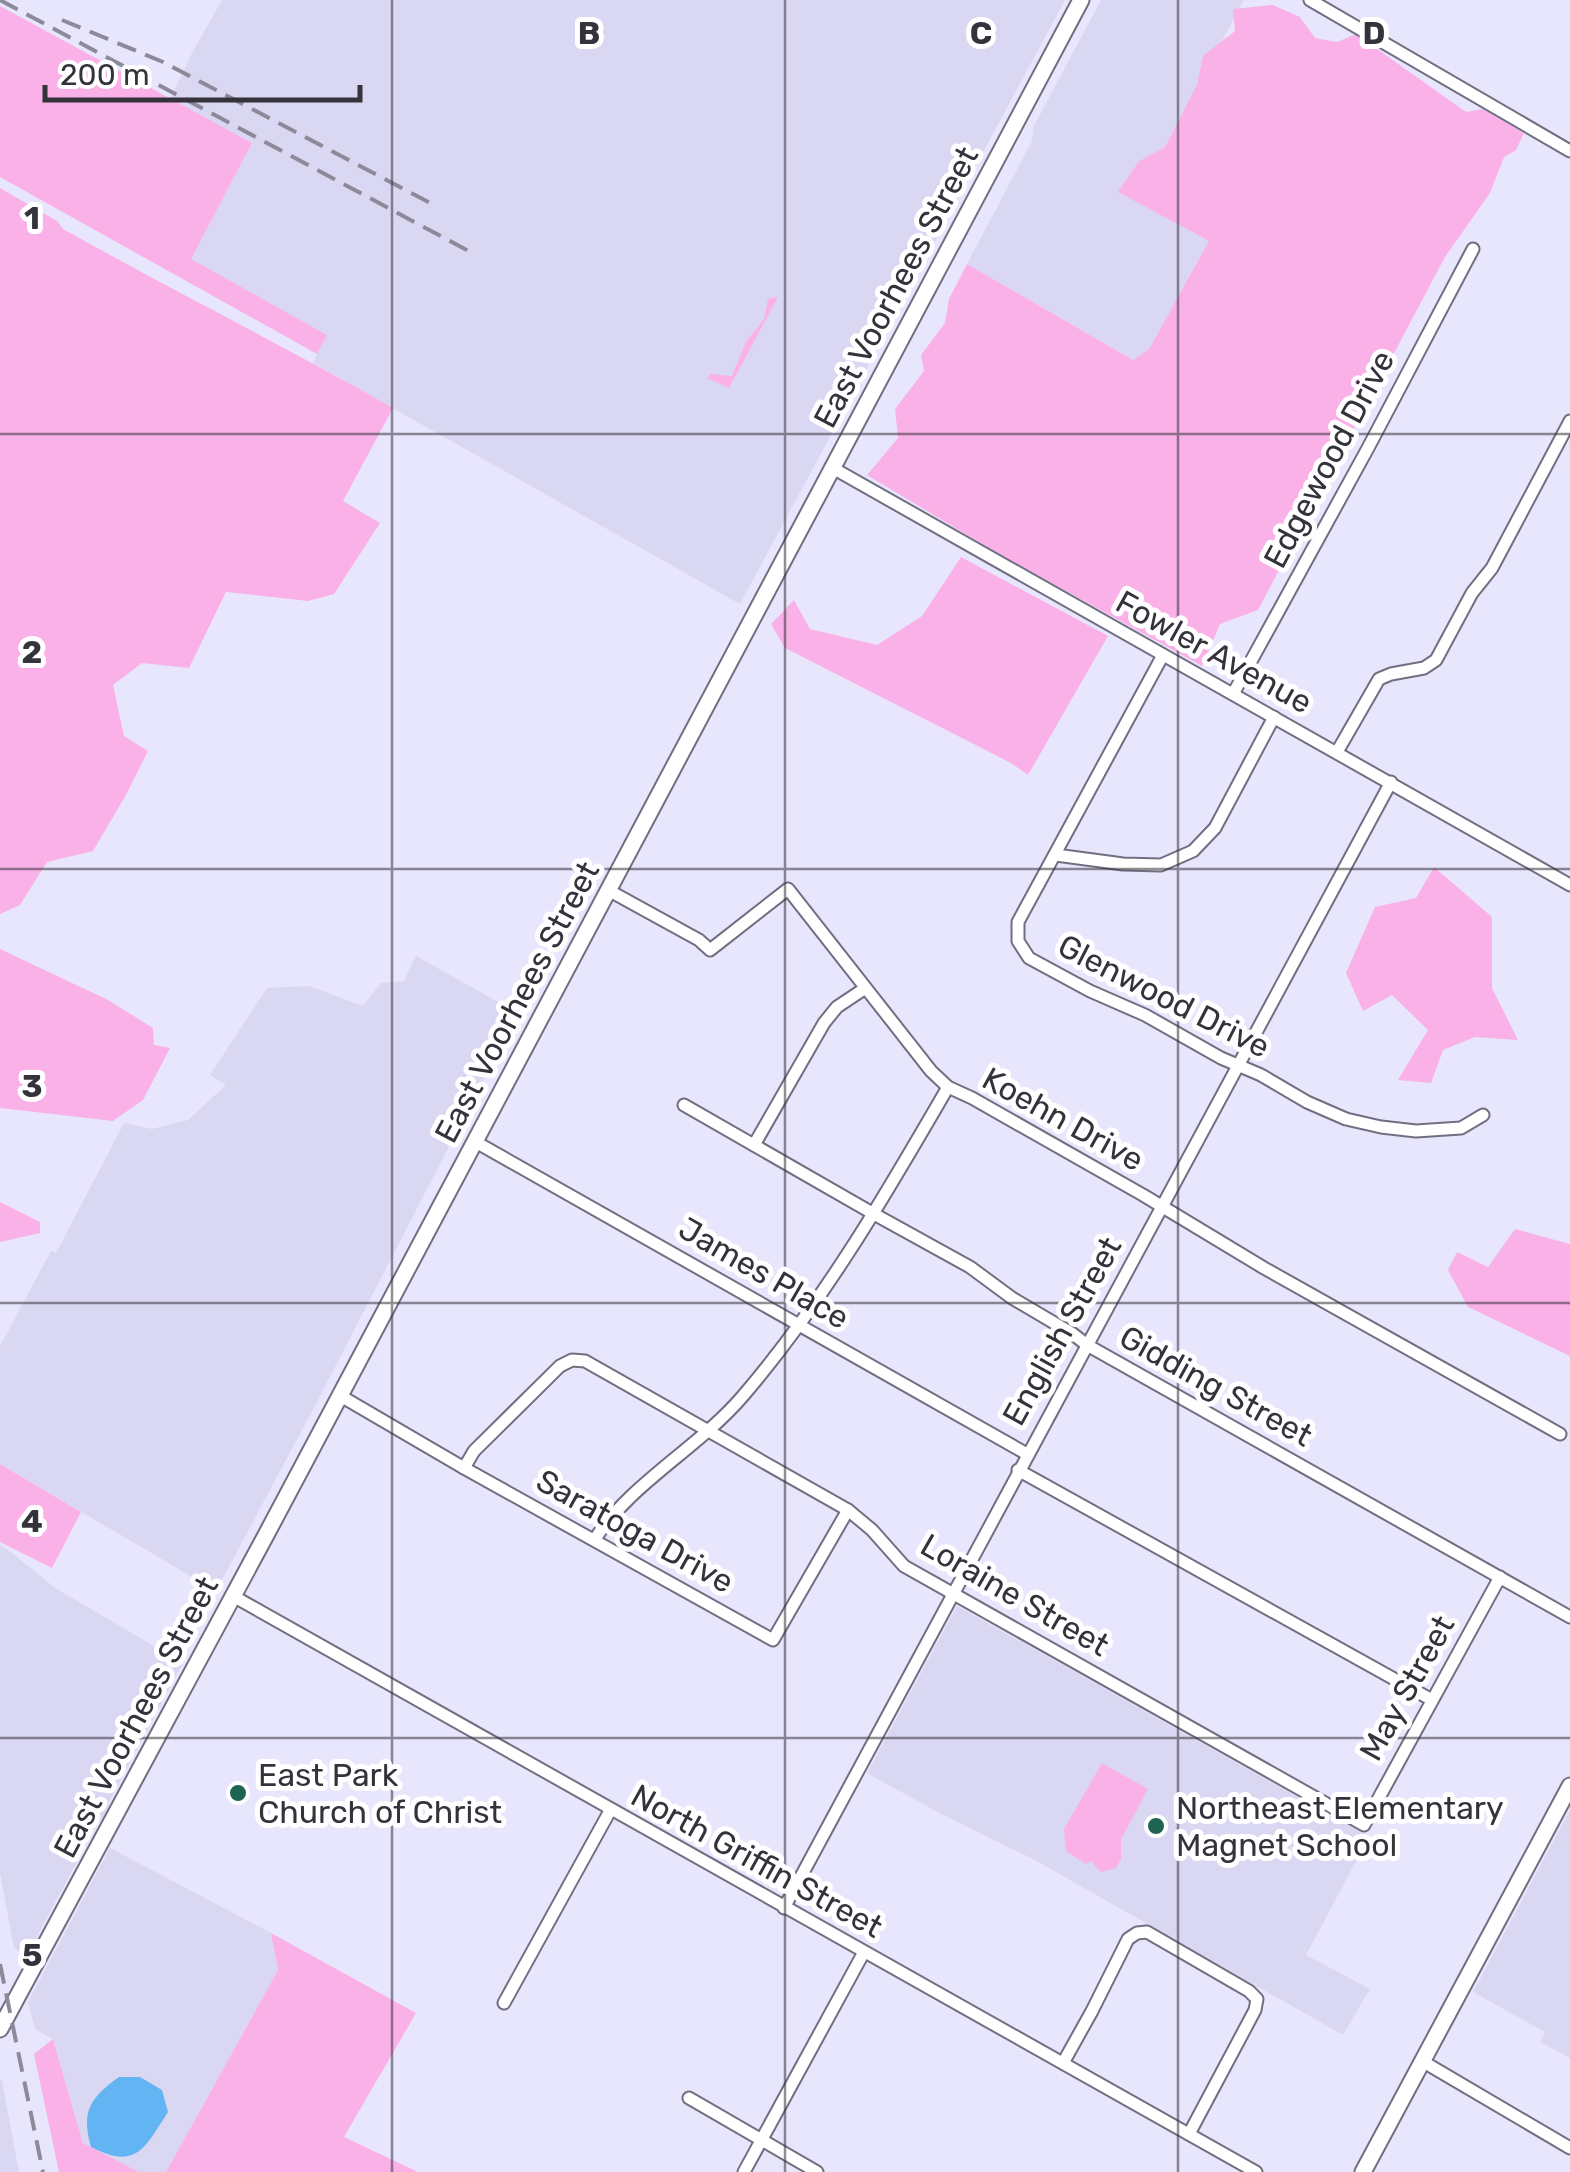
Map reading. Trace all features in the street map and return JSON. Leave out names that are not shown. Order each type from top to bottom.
[{"type":"main road","name":"East Voorhees Street","points":[[0,2030],[1080,0]]},
{"type":"main road","points":[[1363,2172],[1570,1786]]},
{"type":"street","points":[[1310,0],[1570,150]]},
{"type":"street","name":"Edgewood Drive","points":[[1233,694],[1472,249]]},
{"type":"street","points":[[1338,752],[1378,680],[1424,668],[1436,660],[1472,593],[1492,568],[1570,421]]},
{"type":"street","name":"Fowler Avenue","points":[[831,467],[1570,885]]},
{"type":"street","name":"Glenwood Drive","points":[[1163,655],[1018,922],[1018,941],[1028,958],[1307,1102],[1346,1118],[1416,1130],[1461,1128],[1483,1115]]},
{"type":"street","points":[[1056,856],[1161,865],[1193,851],[1214,828],[1274,717]]},
{"type":"street","name":"English Street","points":[[784,1908],[1390,782]]},
{"type":"street","name":"Koehn Drive","points":[[608,890],[699,940],[710,950],[788,889],[930,1071],[948,1087],[1560,1434]]},
{"type":"street","points":[[754,1145],[824,1023],[864,988]]},
{"type":"street","points":[[595,1539],[609,1517],[741,1399],[799,1325],[874,1214],[948,1087]]},
{"type":"street","name":"Gidding Street","points":[[684,1105],[970,1266],[1086,1345],[1570,1617]]},
{"type":"street","name":"James Place","points":[[474,1141],[1027,1454]]},
{"type":"street","name":"Loraine Street","points":[[464,1468],[474,1451],[560,1366],[572,1360],[585,1361],[848,1510],[904,1566],[1364,1825]]},
{"type":"street","name":"Saratoga Drive","points":[[339,1396],[773,1640],[848,1510]]},
{"type":"street","points":[[1018,1470],[1432,1700]]},
{"type":"street","name":"May Street","points":[[1364,1825],[1500,1577]]},
{"type":"street","name":"North Griffin Street","points":[[232,1596],[1256,2172]]},
{"type":"street","points":[[504,2004],[610,1810]]},
{"type":"street","points":[[1063,2063],[1128,1939],[1147,1932],[1249,1991],[1256,1999],[1255,2010],[1189,2134]]},
{"type":"street","points":[[744,2172],[864,1952]]},
{"type":"street","points":[[1422,2061],[1570,2148]]},
{"type":"street","points":[[689,2098],[818,2172]]},
{"type":"shaded area","points":[[222,0],[1065,0],[740,604],[313,363],[326,335],[191,259],[252,143],[170,99]]},
{"type":"shaded area","points":[[1101,0],[1244,0],[1165,147],[1139,161],[1119,192],[1209,241],[1149,349],[1133,360],[967,264]]},
{"type":"shaded area","points":[[1273,5],[1300,17],[1315,38],[1337,42],[1356,34],[1466,112],[1483,109],[1524,133],[1516,150],[1504,157],[1490,193],[1445,257],[1258,610],[1220,624],[1202,666],[1004,557],[867,475],[898,438],[895,409],[924,371],[921,355],[945,323],[949,299],[967,264],[1133,360],[1149,349],[1209,241],[1118,192],[1139,161],[1165,147],[1197,85],[1203,56],[1235,31],[1233,9]]},
{"type":"shaded area","points":[[0,6],[252,143],[191,259],[327,335],[317,354],[0,177]]},
{"type":"shaded area","points":[[0,188],[57,221],[63,229],[393,408],[343,501],[380,523],[334,594],[308,601],[226,592],[189,668],[142,663],[113,685],[124,736],[148,751],[93,851],[47,862],[20,905],[0,914]]},
{"type":"shaded area","points":[[778,297],[729,388],[707,378],[711,374],[732,376],[746,342],[764,319],[768,299]]},
{"type":"shaded area","points":[[961,557],[1108,636],[1028,775],[785,648],[771,624],[794,600],[810,629],[877,645],[922,616]]},
{"type":"shaded area","points":[[1434,867],[1492,917],[1492,988],[1518,1040],[1475,1037],[1443,1050],[1431,1083],[1398,1080],[1428,1030],[1392,995],[1363,1011],[1346,973],[1375,907],[1416,898]]},
{"type":"shaded area","points":[[0,949],[108,1000],[153,1028],[154,1045],[170,1048],[143,1100],[113,1121],[0,1108]]},
{"type":"shaded area","points":[[416,956],[518,1013],[216,1591],[0,1464],[0,1346],[51,1251],[56,1253],[124,1123],[152,1129],[188,1120],[226,1085],[210,1075],[267,988],[309,986],[363,1006],[381,983],[404,981]]},
{"type":"shaded area","points":[[0,1202],[40,1222],[40,1233],[0,1242]]},
{"type":"shaded area","points":[[1515,1229],[1570,1244],[1570,1356],[1468,1307],[1448,1270],[1457,1252],[1488,1267]]},
{"type":"shaded area","points":[[0,1464],[81,1512],[52,1568],[0,1542]]},
{"type":"shaded area","points":[[0,1545],[55,1588],[183,1663],[110,1800],[107,1813],[98,1822],[26,1957],[14,1948],[0,1873]]},
{"type":"shaded area","name":"Northeast Elementary Magnet School","points":[[957,1606],[1369,1837],[1306,1955],[1370,1989],[1343,2035],[1033,1859],[867,1773]]},
{"type":"shaded area","points":[[1102,1763],[1148,1789],[1121,1839],[1121,1859],[1116,1868],[1101,1872],[1091,1861],[1086,1864],[1066,1851],[1064,1829]]},
{"type":"shaded area","points":[[1570,1810],[1570,2058],[1540,2042],[1545,2032],[1473,1992]]},
{"type":"shaded area","points":[[110,1848],[271,1933],[278,1970],[166,2172],[139,2172],[83,2143],[53,2039],[35,2029],[28,2002]]},
{"type":"shaded area","points":[[271,1933],[416,2013],[344,2137],[418,2172],[166,2172],[278,1970]]},
{"type":"shaded area","points":[[53,2039],[83,2143],[139,2172],[59,2172],[34,2054]]},
{"type":"shaded area","points":[[2,2080],[19,2172],[0,2172]]},
{"type":"water","points":[[119,2077],[140,2077],[162,2090],[168,2112],[146,2145],[130,2156],[119,2157],[91,2147],[87,2124],[90,2106]]},
{"type":"railway","points":[[0,0],[476,255]]},
{"type":"railway","points":[[62,20],[163,62],[432,204]]},
{"type":"railway","points":[[0,1964],[43,2172]]},
{"type":"place","name":"East Park Church of Christ","points":[[238,1793]]},
{"type":"place","name":"Northeast Elementary Magnet School","points":[[1156,1826]]}]
